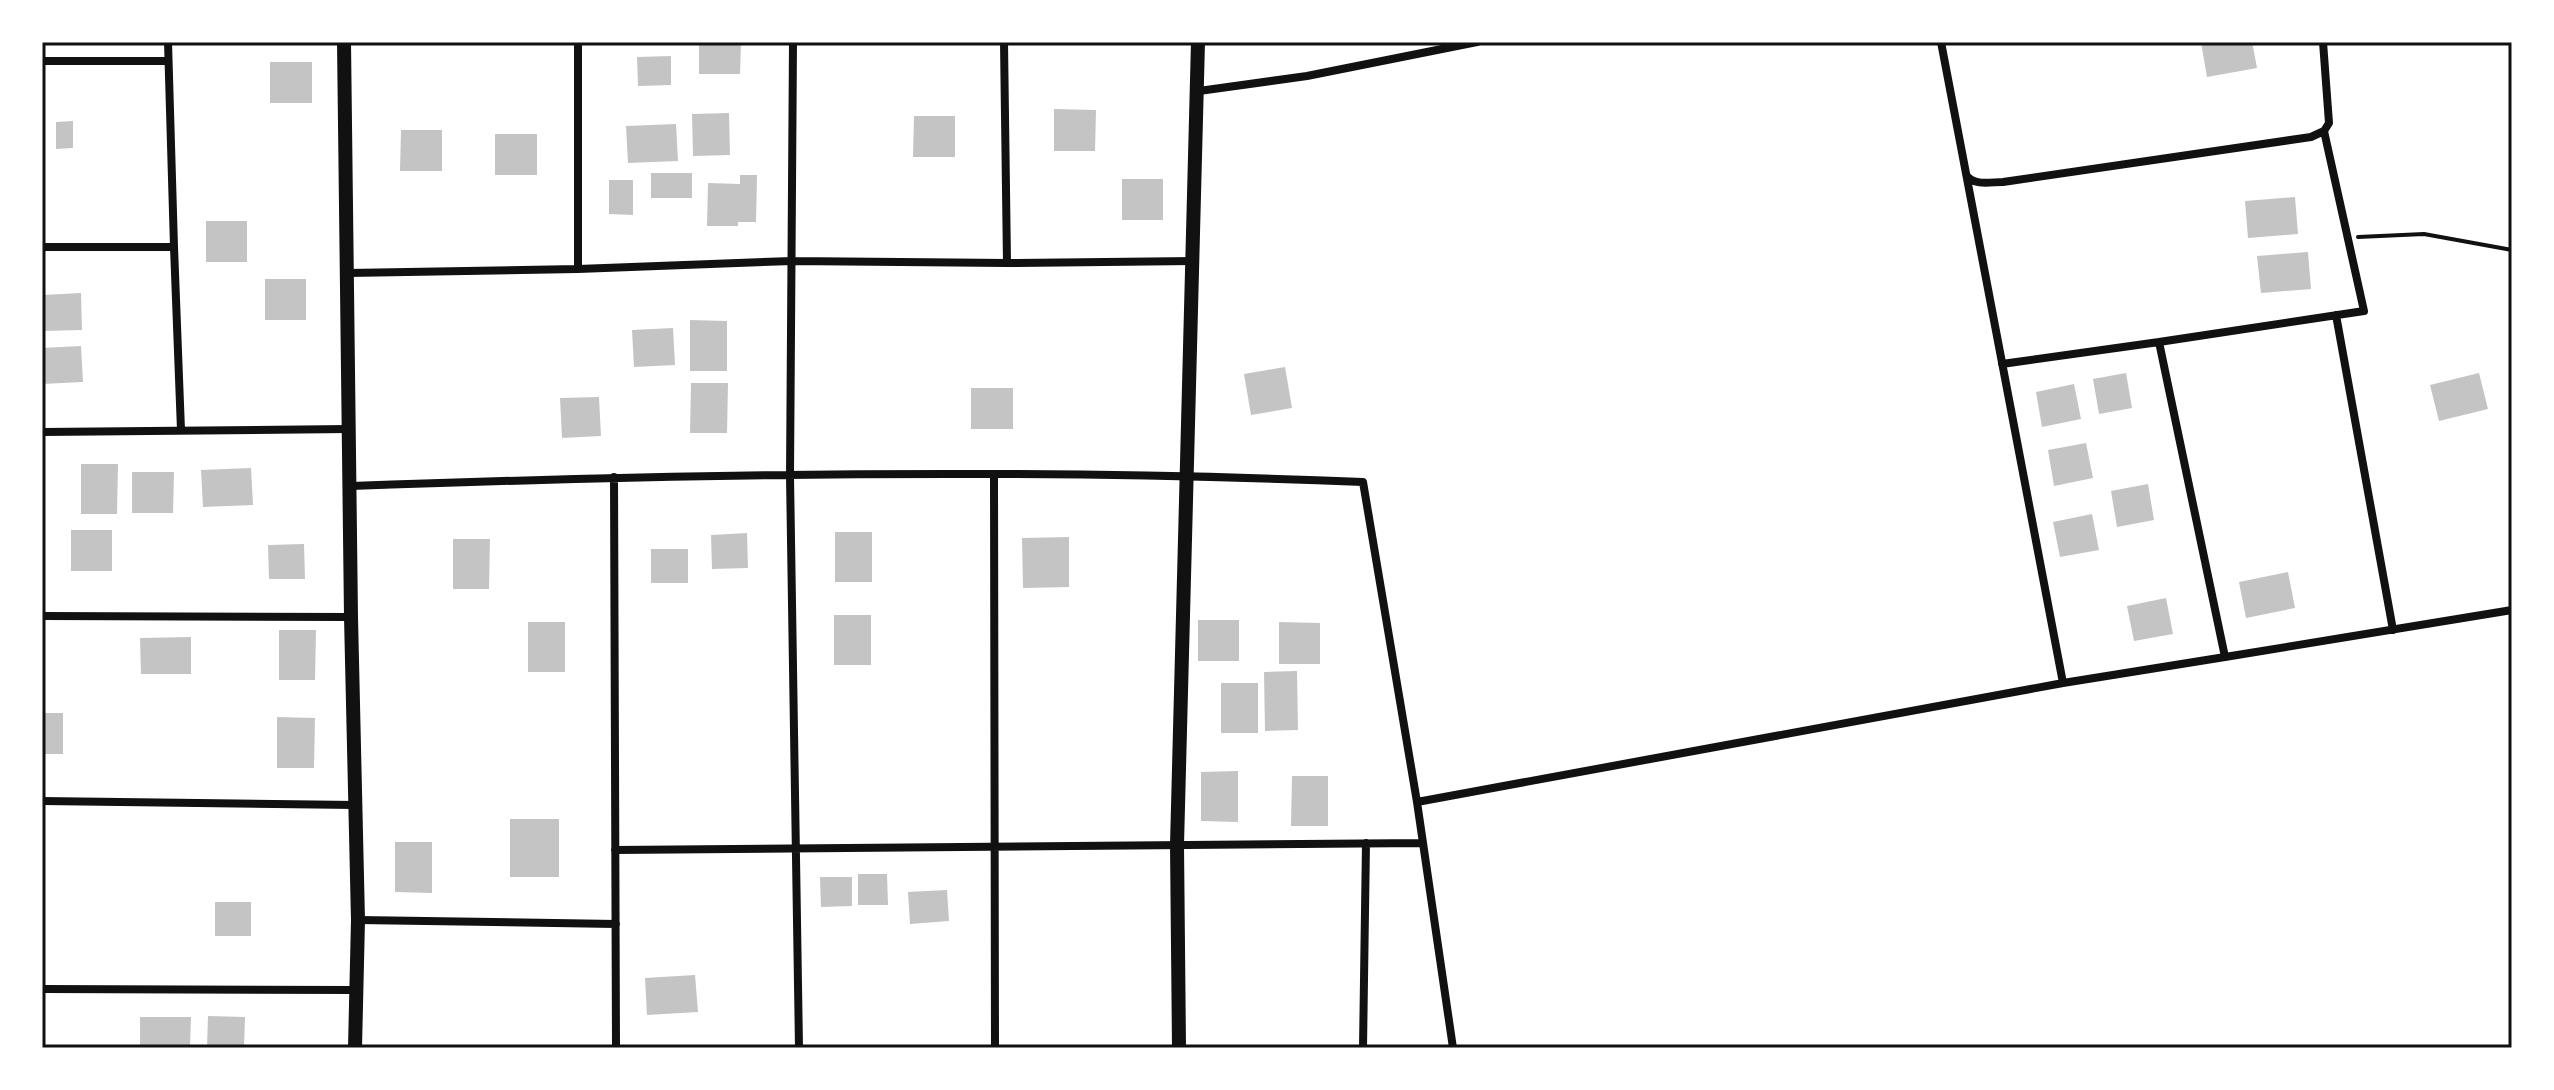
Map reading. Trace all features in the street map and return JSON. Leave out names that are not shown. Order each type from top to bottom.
[{"type":"street","points":[[168,42],[181,430]]},
{"type":"street","points":[[344,42],[358,920],[355,1048]]},
{"type":"street","points":[[578,42],[578,269]]},
{"type":"street","points":[[793,42],[790,476],[798,1048]]},
{"type":"street","points":[[1004,42],[1007,263]]},
{"type":"street","points":[[1179,1048],[1177,845],[1198,42]]},
{"type":"street","points":[[1199,91],[1307,76],[1477,42]]},
{"type":"street","points":[[2063,683],[2002,364],[1953,103],[1941,42],[1966,175],[1971,180],[1979,183],[2311,137],[2324,131],[2329,123],[2323,42]]},
{"type":"street","points":[[42,61],[168,61]]},
{"type":"street","points":[[2002,364],[2364,311],[2324,131]]},
{"type":"street","points":[[42,247],[174,247]]},
{"type":"street","points":[[348,273],[792,261],[1194,261]]},
{"type":"street","points":[[2336,315],[2393,630]]},
{"type":"street","points":[[2159,342],[2225,657]]},
{"type":"street","points":[[42,432],[350,429]]},
{"type":"street","points":[[994,475],[995,1048]]},
{"type":"street","points":[[351,486],[614,477],[994,475],[1188,475],[1363,482],[1417,802],[1453,1048]]},
{"type":"street","points":[[614,477],[616,1048]]},
{"type":"street","points":[[1417,802],[2063,683],[2512,610]]},
{"type":"street","points":[[42,616],[351,617]]},
{"type":"street","points":[[42,801],[355,805]]},
{"type":"street","points":[[1363,1048],[1366,843]]},
{"type":"street","points":[[615,850],[1423,843]]},
{"type":"street","points":[[358,920],[616,924]]},
{"type":"street","points":[[42,989],[356,990]]},
{"type":"path","points":[[2348,238],[2424,234],[2512,250]]},
{"type":"building","points":[[699,42],[741,42],[740,74],[699,74]]},
{"type":"building","points":[[2201,42],[2252,42],[2257,68],[2207,77]]},
{"type":"building","points":[[671,56],[671,85],[638,86],[637,57]]},
{"type":"building","points":[[270,62],[312,62],[312,103],[270,103]]},
{"type":"building","points":[[1054,109],[1096,110],[1095,151],[1054,151]]},
{"type":"building","points":[[729,113],[730,155],[693,156],[692,114]]},
{"type":"building","points":[[914,116],[955,116],[955,157],[913,157]]},
{"type":"building","points":[[73,121],[73,148],[56,149],[56,122]]},
{"type":"building","points":[[676,124],[678,161],[628,163],[626,126]]},
{"type":"building","points":[[401,130],[442,130],[442,171],[400,171]]},
{"type":"building","points":[[495,134],[537,134],[537,175],[495,175]]},
{"type":"building","points":[[651,173],[692,173],[692,198],[651,198]]},
{"type":"building","points":[[740,175],[757,175],[756,222],[738,222],[738,226],[707,226],[708,183],[740,184]]},
{"type":"building","points":[[1122,179],[1163,179],[1163,220],[1122,220]]},
{"type":"building","points":[[609,180],[633,180],[633,215],[609,214]]},
{"type":"building","points":[[2295,197],[2298,234],[2248,238],[2245,201]]},
{"type":"building","points":[[206,221],[247,221],[247,262],[206,262]]},
{"type":"building","points":[[2308,252],[2311,289],[2261,293],[2257,256]]},
{"type":"building","points":[[265,279],[306,279],[306,320],[265,320]]},
{"type":"building","points":[[81,293],[82,330],[42,331],[42,295]]},
{"type":"building","points":[[690,320],[727,321],[727,371],[690,371]]},
{"type":"building","points":[[673,328],[675,365],[634,367],[632,330]]},
{"type":"building","points":[[81,346],[83,382],[42,384],[42,348]]},
{"type":"building","points":[[1285,367],[1292,408],[1251,415],[1244,374]]},
{"type":"building","points":[[2126,373],[2132,408],[2099,414],[2093,379]]},
{"type":"building","points":[[2479,373],[2488,409],[2439,421],[2430,385]]},
{"type":"building","points":[[691,383],[728,383],[727,433],[690,433]]},
{"type":"building","points":[[2074,384],[2081,419],[2042,427],[2036,392]]},
{"type":"building","points":[[971,388],[1013,388],[1013,429],[971,429]]},
{"type":"building","points":[[599,397],[601,436],[562,438],[560,398]]},
{"type":"building","points":[[2086,443],[2093,478],[2054,486],[2048,450]]},
{"type":"building","points":[[81,464],[118,464],[117,514],[81,514]]},
{"type":"building","points":[[251,468],[253,505],[203,507],[201,470]]},
{"type":"building","points":[[132,472],[174,472],[173,513],[132,513]]},
{"type":"building","points":[[2148,484],[2154,520],[2117,527],[2111,491]]},
{"type":"building","points":[[2092,514],[2099,550],[2060,557],[2053,522]]},
{"type":"building","points":[[71,530],[112,530],[112,571],[71,571]]},
{"type":"building","points":[[835,532],[872,532],[872,582],[835,582]]},
{"type":"building","points":[[747,533],[748,568],[712,569],[711,535]]},
{"type":"building","points":[[1069,537],[1069,587],[1023,588],[1022,538]]},
{"type":"building","points":[[453,539],[490,539],[489,589],[453,589]]},
{"type":"building","points":[[304,544],[305,579],[269,579],[268,545]]},
{"type":"building","points":[[651,549],[688,549],[688,583],[651,583]]},
{"type":"building","points":[[2288,572],[2295,608],[2246,618],[2239,582]]},
{"type":"building","points":[[2166,598],[2173,634],[2134,641],[2127,606]]},
{"type":"building","points":[[834,615],[871,615],[871,665],[834,665]]},
{"type":"building","points":[[1198,620],[1239,620],[1239,661],[1198,661]]},
{"type":"building","points":[[528,622],[565,622],[565,672],[528,672]]},
{"type":"building","points":[[1279,622],[1320,623],[1320,664],[1279,664]]},
{"type":"building","points":[[279,630],[316,630],[315,680],[279,680]]},
{"type":"building","points":[[191,637],[191,674],[141,674],[140,638]]},
{"type":"building","points":[[1297,671],[1298,730],[1265,731],[1264,672]]},
{"type":"building","points":[[1221,683],[1258,683],[1258,733],[1221,733]]},
{"type":"building","points":[[42,713],[63,713],[63,754],[42,754]]},
{"type":"building","points":[[277,717],[315,718],[314,768],[277,768]]},
{"type":"building","points":[[1238,771],[1238,822],[1201,821],[1201,772]]},
{"type":"building","points":[[1292,776],[1328,776],[1328,826],[1291,826]]},
{"type":"building","points":[[510,819],[559,819],[559,877],[510,877]]},
{"type":"building","points":[[395,842],[432,842],[432,893],[395,892]]},
{"type":"building","points":[[858,874],[887,874],[888,905],[858,905]]},
{"type":"building","points":[[820,877],[852,877],[852,906],[821,907]]},
{"type":"building","points":[[947,890],[949,921],[910,924],[908,892]]},
{"type":"building","points":[[215,902],[251,902],[251,936],[215,936]]},
{"type":"building","points":[[695,975],[698,1012],[647,1015],[645,978]]},
{"type":"building","points":[[208,1016],[245,1017],[244,1048],[207,1048]]},
{"type":"building","points":[[140,1017],[191,1017],[190,1048],[140,1048]]}]
